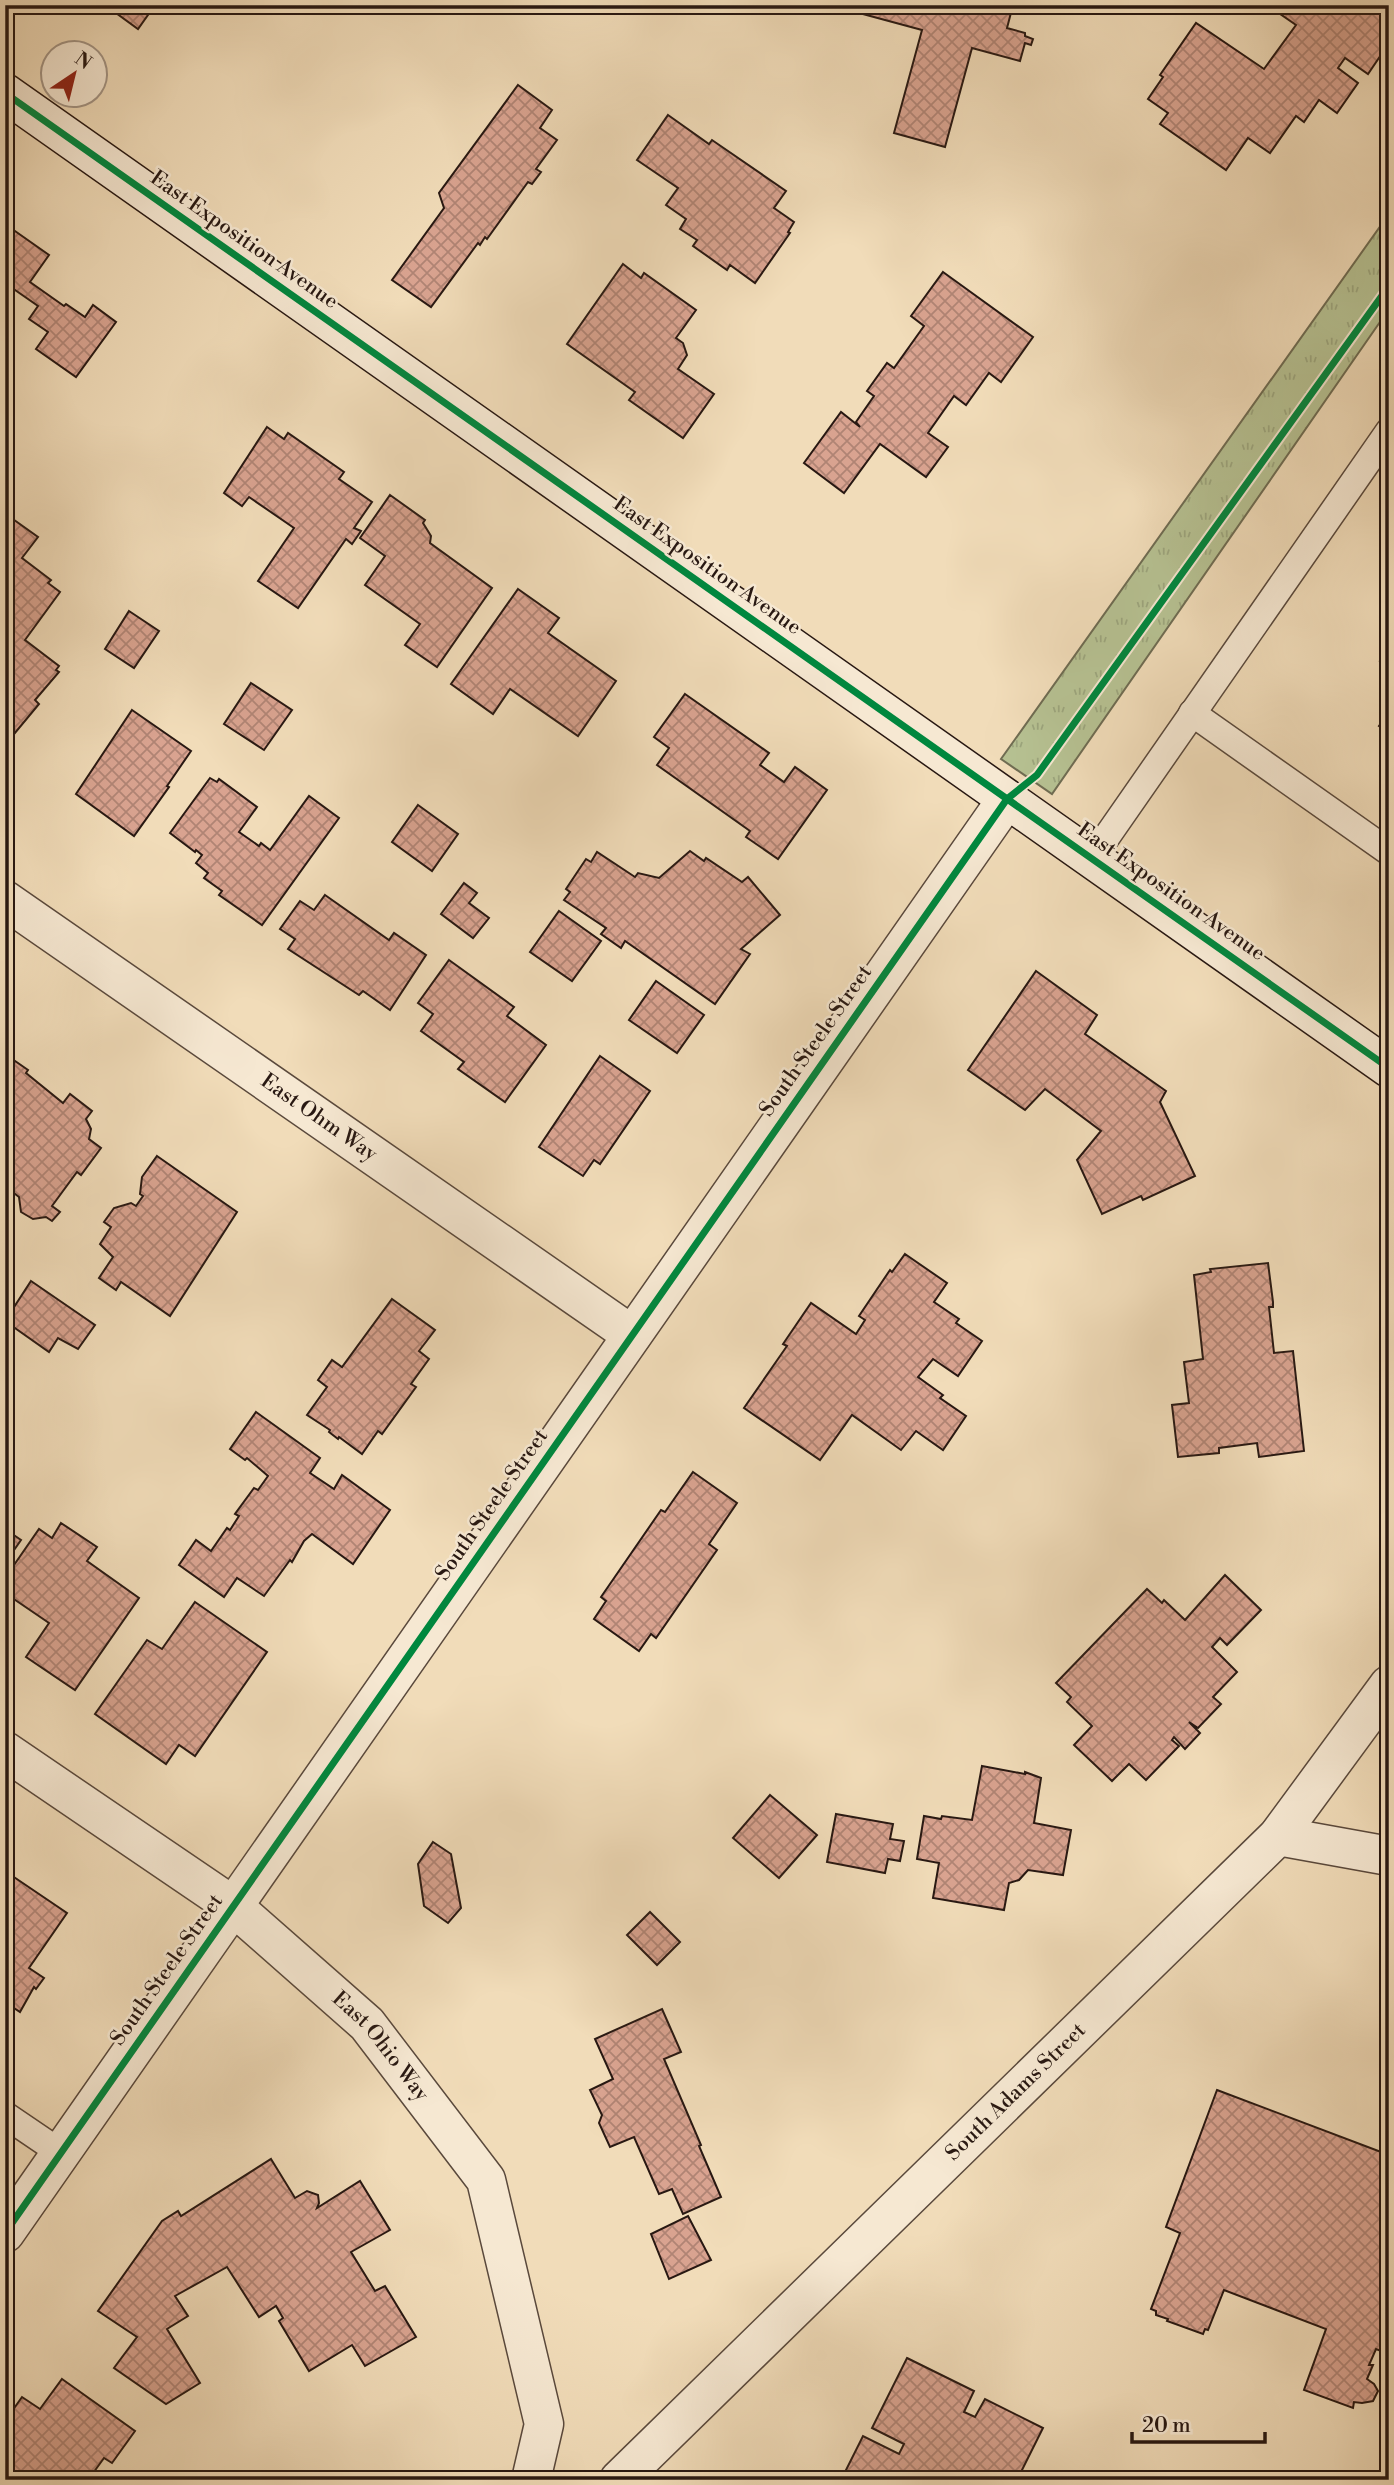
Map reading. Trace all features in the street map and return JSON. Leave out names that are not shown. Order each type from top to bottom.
[{"type":"street","name":"East Exposition Avenue","points":[[5,93],[1389,1068]]},
{"type":"street","name":"South Steele Street","points":[[5,2233],[1007,799]]},
{"type":"street","name":"East Ohm Way","points":[[5,900],[632,1335]]},
{"type":"street","name":"South Adams Street","points":[[619,2480],[1278,1836],[1389,1685]]},
{"type":"street","name":"East Ohio Way","points":[[5,1751],[233,1906],[367,2024],[486,2180],[544,2424],[531,2480]]},
{"type":"street","points":[[1278,1836],[1389,1856]]},
{"type":"lane","points":[[1091,858],[1389,431]]},
{"type":"lane","points":[[1192,713],[1389,852]]},
{"type":"lane","points":[[5,2115],[61,2153]]},
{"type":"green space","points":[[1389,214],[1389,309],[1052,794],[1001,759]]},
{"type":"building","points":[[105,5],[155,5],[138,29]]},
{"type":"building","points":[[849,5],[1013,5],[1007,28],[1025,33],[1025,36],[1033,39],[1031,45],[1025,43],[1020,61],[972,48],[945,147],[894,133],[922,30],[848,10]]},
{"type":"building","points":[[1267,5],[1389,5],[1389,43],[1368,74],[1345,58],[1338,68],[1358,83],[1337,113],[1319,100],[1304,122],[1296,116],[1270,153],[1248,138],[1226,170],[1160,124],[1168,113],[1148,99],[1163,77],[1160,75],[1196,23],[1264,69],[1296,25]]},
{"type":"building","points":[[518,85],[552,110],[540,128],[557,140],[536,169],[541,172],[532,184],[528,182],[487,239],[485,237],[480,245],[478,243],[431,307],[392,280],[444,208],[439,193]]},
{"type":"building","points":[[668,115],[709,144],[712,140],[786,191],[774,208],[794,222],[788,232],[790,233],[755,283],[730,265],[727,270],[693,246],[697,240],[680,229],[686,219],[666,205],[678,188],[637,160]]},
{"type":"building","points":[[5,224],[49,255],[30,282],[85,317],[93,305],[116,322],[76,377],[36,349],[48,332],[29,319],[38,306],[5,283]]},
{"type":"building","points":[[623,264],[641,278],[644,273],[696,310],[676,338],[683,343],[687,355],[678,369],[714,394],[683,438],[629,400],[635,392],[567,344]]},
{"type":"building","points":[[943,272],[1033,337],[1001,382],[989,373],[966,405],[954,396],[928,433],[948,447],[926,477],[880,444],[844,493],[804,463],[841,412],[860,427],[856,422],[874,396],[867,391],[887,363],[894,368],[924,326],[911,316]]},
{"type":"building","points":[[267,427],[284,439],[288,433],[344,472],[339,479],[372,502],[354,528],[361,531],[352,544],[346,539],[298,608],[258,581],[294,528],[249,497],[242,506],[224,493]]},
{"type":"building","points":[[390,495],[425,520],[423,523],[431,536],[430,543],[492,588],[437,667],[405,645],[420,624],[365,585],[385,556],[360,538]]},
{"type":"building","points":[[10,517],[38,537],[22,558],[51,580],[48,583],[60,592],[25,640],[59,666],[56,670],[59,672],[35,700],[39,704],[5,745],[5,524]]},
{"type":"building","points":[[518,589],[559,618],[548,633],[616,681],[578,736],[510,689],[493,714],[451,684]]},
{"type":"building","points":[[129,611],[159,631],[134,668],[105,649]]},
{"type":"building","points":[[1389,649],[1389,667],[1380,661]]},
{"type":"building","points":[[251,683],[292,710],[264,750],[224,724]]},
{"type":"building","points":[[685,694],[769,753],[760,765],[784,782],[795,767],[827,790],[778,859],[746,837],[750,831],[657,765],[669,748],[654,737]]},
{"type":"building","points":[[132,710],[191,751],[134,836],[76,794]]},
{"type":"building","points":[[1389,712],[1389,733],[1379,726]]},
{"type":"building","points":[[210,778],[217,782],[219,779],[257,807],[239,832],[270,850],[309,796],[339,818],[262,925],[219,895],[222,891],[204,878],[208,873],[196,863],[202,855],[170,833]]},
{"type":"building","points":[[418,805],[458,834],[432,871],[392,842]]},
{"type":"building","points":[[690,851],[704,861],[706,858],[742,882],[748,877],[780,915],[741,949],[750,954],[715,1004],[625,941],[621,948],[601,934],[606,928],[564,900],[570,892],[566,889],[586,859],[591,862],[597,852],[635,877],[638,873],[659,878]]},
{"type":"building","points":[[464,883],[477,893],[469,903],[489,918],[473,938],[441,914]]},
{"type":"building","points":[[325,895],[389,940],[394,933],[426,955],[390,1010],[363,991],[359,995],[288,949],[295,939],[280,929],[300,901],[314,910]]},
{"type":"building","points":[[559,911],[601,941],[572,981],[530,952]]},
{"type":"building","points":[[449,960],[514,1007],[507,1016],[546,1045],[505,1102],[458,1069],[464,1062],[421,1031],[433,1014],[418,1003]]},
{"type":"building","points":[[1036,971],[1097,1015],[1085,1034],[1166,1091],[1160,1102],[1195,1176],[1143,1200],[1141,1196],[1102,1214],[1077,1160],[1101,1131],[1045,1089],[1025,1110],[968,1070]]},
{"type":"building","points":[[656,981],[704,1015],[677,1053],[629,1020]]},
{"type":"building","points":[[5,1054],[28,1070],[26,1073],[63,1103],[70,1094],[92,1111],[86,1119],[91,1129],[89,1139],[101,1148],[81,1175],[77,1172],[52,1206],[60,1212],[52,1221],[46,1217],[33,1219],[21,1212],[19,1197],[10,1190],[5,1190]]},
{"type":"building","points":[[600,1056],[650,1091],[600,1164],[594,1160],[583,1176],[539,1147]]},
{"type":"building","points":[[157,1156],[237,1212],[170,1316],[121,1282],[116,1290],[99,1278],[113,1257],[100,1244],[111,1227],[104,1222],[114,1208],[131,1203],[136,1206],[143,1196],[140,1194],[142,1177]]},
{"type":"building","points":[[905,1254],[947,1283],[934,1302],[959,1319],[956,1323],[982,1341],[958,1376],[933,1359],[918,1377],[943,1395],[940,1398],[966,1416],[943,1450],[916,1431],[901,1450],[852,1415],[820,1460],[744,1408],[787,1346],[783,1344],[811,1303],[856,1334],[865,1320],[859,1316],[890,1270],[892,1272]]},
{"type":"building","points":[[1268,1263],[1273,1302],[1273,1307],[1269,1307],[1274,1353],[1293,1351],[1304,1451],[1259,1457],[1257,1443],[1219,1448],[1219,1453],[1178,1457],[1172,1405],[1189,1403],[1184,1362],[1203,1359],[1194,1275],[1211,1272],[1210,1269]]},
{"type":"building","points":[[31,1281],[95,1325],[78,1349],[58,1338],[49,1352],[5,1321]]},
{"type":"building","points":[[392,1299],[435,1330],[419,1351],[429,1359],[411,1384],[416,1387],[382,1434],[378,1431],[362,1454],[307,1415],[327,1387],[318,1380],[332,1360],[342,1367]]},
{"type":"building","points":[[256,1412],[320,1458],[310,1473],[334,1489],[342,1475],[390,1510],[353,1564],[312,1534],[264,1596],[237,1578],[224,1597],[179,1565],[196,1540],[211,1551],[227,1528],[230,1530],[239,1516],[235,1514],[254,1488],[258,1490],[268,1476],[247,1458],[245,1460],[230,1449]]},
{"type":"building","points":[[693,1472],[737,1503],[709,1544],[717,1550],[656,1638],[651,1634],[639,1651],[594,1619],[606,1601],[601,1597],[661,1510],[665,1512]]},
{"type":"building","points":[[61,1523],[97,1547],[87,1561],[139,1598],[75,1690],[26,1657],[49,1623],[5,1593],[5,1578],[39,1529],[52,1538]]},
{"type":"building","points":[[5,1529],[21,1540],[5,1563]]},
{"type":"building","points":[[1225,1575],[1261,1610],[1227,1645],[1220,1638],[1212,1647],[1237,1672],[1213,1697],[1221,1704],[1198,1728],[1189,1722],[1200,1733],[1185,1749],[1174,1737],[1172,1740],[1179,1746],[1146,1780],[1129,1764],[1112,1781],[1074,1745],[1092,1726],[1067,1702],[1071,1697],[1056,1683],[1147,1589],[1162,1603],[1164,1600],[1185,1620]]},
{"type":"building","points":[[195,1602],[267,1652],[195,1756],[179,1745],[166,1764],[95,1714],[147,1640],[162,1649]]},
{"type":"building","points":[[982,1766],[1025,1772],[1041,1778],[1034,1823],[1071,1830],[1063,1875],[1028,1870],[1019,1880],[1009,1883],[1004,1910],[933,1898],[939,1863],[917,1859],[924,1816],[972,1820]]},
{"type":"building","points":[[770,1795],[817,1835],[779,1878],[733,1838]]},
{"type":"building","points":[[836,1814],[893,1824],[890,1839],[904,1841],[900,1861],[888,1859],[885,1873],[827,1862]]},
{"type":"building","points":[[433,1842],[451,1854],[461,1908],[448,1923],[424,1906],[418,1864]]},
{"type":"building","points":[[5,1871],[67,1913],[29,1968],[44,1978],[36,1989],[34,1987],[20,2012],[5,2002]]},
{"type":"building","points":[[650,1912],[680,1942],[657,1965],[627,1935]]},
{"type":"building","points":[[662,2009],[681,2052],[664,2059],[721,2197],[683,2214],[672,2189],[659,2194],[634,2137],[610,2147],[599,2123],[602,2115],[590,2090],[613,2079],[595,2039]]},
{"type":"building","points":[[1217,2090],[1389,2155],[1389,2312],[1382,2327],[1389,2329],[1389,2354],[1376,2349],[1369,2365],[1373,2365],[1367,2379],[1378,2391],[1373,2401],[1354,2402],[1353,2408],[1304,2390],[1326,2329],[1224,2290],[1208,2330],[1205,2329],[1203,2334],[1167,2321],[1168,2319],[1156,2315],[1156,2311],[1151,2309],[1180,2233],[1166,2227]]},
{"type":"building","points":[[271,2159],[295,2198],[307,2191],[318,2195],[317,2208],[360,2181],[390,2230],[351,2252],[375,2291],[385,2286],[416,2337],[365,2366],[352,2345],[309,2371],[279,2321],[283,2318],[276,2306],[259,2317],[227,2267],[175,2296],[188,2316],[167,2329],[200,2383],[166,2404],[114,2368],[137,2337],[98,2311],[162,2221],[178,2211],[181,2216]]},
{"type":"building","points":[[688,2216],[711,2260],[669,2279],[651,2234]]},
{"type":"building","points":[[907,2358],[974,2391],[964,2412],[975,2417],[985,2399],[1043,2428],[1017,2480],[841,2480],[863,2436],[899,2454],[904,2444],[872,2428]]},
{"type":"building","points":[[62,2379],[135,2431],[112,2463],[104,2458],[88,2480],[5,2480],[5,2421],[22,2397],[40,2409]]},
{"type":"cycle path","points":[[5,93],[1389,1068]]},
{"type":"cycle path","points":[[5,2233],[1007,799],[1037,775],[1389,286]]}]
